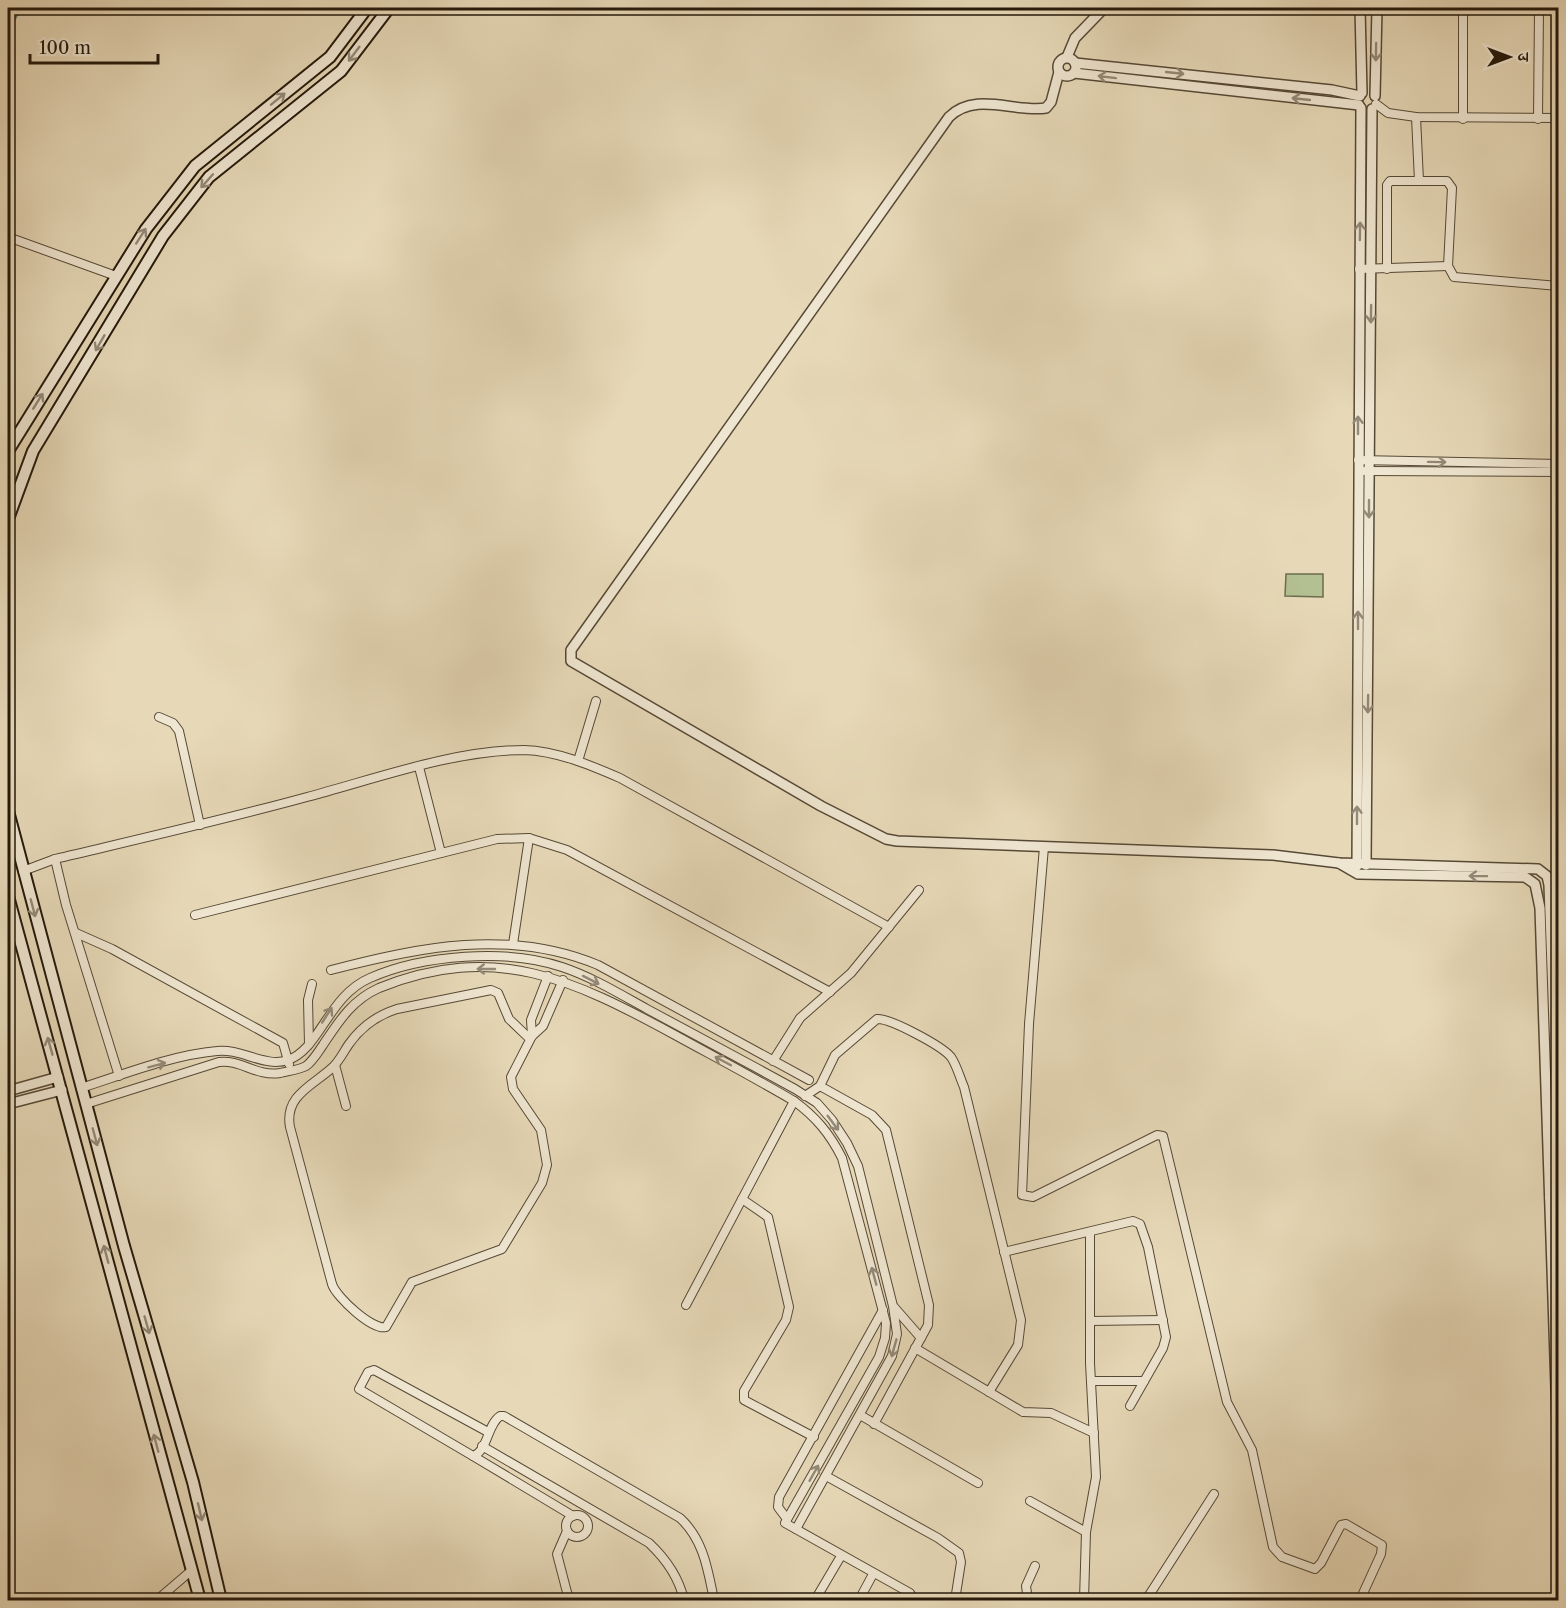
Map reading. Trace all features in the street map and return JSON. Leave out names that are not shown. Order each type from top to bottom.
[{"type":"main road","points":[[8,451],[146,229],[195,166],[330,57],[367,8]]},
{"type":"main road","points":[[8,519],[33,451],[163,236],[209,177],[341,71],[389,8]]},
{"type":"main road","points":[[240,129],[252,143]]},
{"type":"main road","points":[[8,813],[124,1246],[193,1482],[219,1598]]},
{"type":"main road","points":[[8,896],[200,1600]]},
{"type":"street","points":[[1104,8],[1075,38],[1066,57],[1058,63],[1059,72],[1052,102],[1046,108],[974,104],[960,108],[949,117],[570,655],[574,665],[821,806],[886,839],[904,842],[1273,855],[1339,863],[1362,861],[1538,869],[1547,876],[1558,1136]]},
{"type":"street","points":[[1359,8],[1358,471],[1362,874]]},
{"type":"street","points":[[1362,861],[1377,8]]},
{"type":"street","points":[[1463,119],[1464,8]]},
{"type":"street","points":[[1538,119],[1539,8]]},
{"type":"street","points":[[1066,57],[1075,68],[1332,90],[1360,100],[1366,110],[1374,103]]},
{"type":"street","points":[[1059,72],[1067,76],[1075,68]]},
{"type":"street","points":[[1360,100],[1368,92],[1374,103],[1388,113],[1416,117],[1558,118]]},
{"type":"street","points":[[1416,117],[1419,181]]},
{"type":"street","points":[[1387,268],[1387,185],[1390,181],[1450,182],[1448,266],[1454,277],[1466,280],[1517,281],[1558,286]]},
{"type":"street","points":[[8,237],[116,276]]},
{"type":"street","points":[[1359,269],[1448,266]]},
{"type":"street","points":[[1358,460],[1558,464]]},
{"type":"street","points":[[1358,471],[1558,472]]},
{"type":"street","points":[[578,761],[596,701]]},
{"type":"street","points":[[159,717],[173,723],[179,731],[200,825]]},
{"type":"street","points":[[23,871],[55,859],[200,825],[419,767],[509,751],[527,750],[578,761],[620,778],[889,927]]},
{"type":"street","points":[[419,767],[441,853]]},
{"type":"street","points":[[195,915],[497,839],[529,838],[567,850],[830,992]]},
{"type":"street","points":[[510,969],[529,838]]},
{"type":"street","points":[[1044,847],[1029,1024],[1022,1195],[1033,1197],[1157,1135],[1163,1136],[1227,1402],[1252,1450],[1273,1547],[1279,1556],[1315,1569],[1321,1563],[1341,1525],[1350,1526],[1377,1540],[1382,1545],[1381,1554],[1360,1600]]},
{"type":"street","points":[[55,859],[119,1076]]},
{"type":"street","points":[[1339,863],[1362,874],[1525,876],[1535,884],[1540,908],[1553,1159],[1558,1449]]},
{"type":"street","points":[[762,1083],[800,1018],[851,973],[919,890]]},
{"type":"street","points":[[76,933],[112,949],[282,1043],[291,1071]]},
{"type":"street","points":[[331,970],[426,948],[513,944],[571,953],[598,965],[809,1080]]},
{"type":"street","points":[[81,1088],[216,1051],[234,1051],[271,1062],[289,1060],[309,1044],[335,1004],[355,986],[370,978],[427,962],[511,958],[561,966],[588,977],[805,1095],[817,1103],[832,1120],[848,1143],[858,1166],[893,1306],[896,1345],[796,1530]]},
{"type":"street","points":[[531,1037],[509,1019],[498,993],[484,990],[383,1014],[359,1032],[335,1065],[296,1096],[289,1119],[335,1293],[382,1329],[386,1327],[412,1282],[502,1249],[542,1183],[547,1165],[541,1130],[511,1084],[513,1070],[531,1037],[543,1026],[560,979],[561,966]]},
{"type":"street","points":[[86,1104],[224,1061],[258,1073],[269,1074],[301,1068],[312,1060],[341,1018],[361,996],[382,987],[435,973],[461,969],[510,969],[560,979],[614,1002],[794,1101],[817,1120],[832,1138],[842,1158],[883,1310],[885,1338],[879,1358],[786,1521]]},
{"type":"street","points":[[531,1037],[531,1020],[548,976]]},
{"type":"street","points":[[309,1044],[309,1000],[312,984]]},
{"type":"street","points":[[805,1095],[820,1086],[835,1055],[877,1019],[887,1020],[943,1049],[951,1058],[964,1087],[1018,1305],[1021,1334],[1018,1345],[989,1392]]},
{"type":"street","points":[[335,1065],[346,1106]]},
{"type":"street","points":[[134,1072],[138,1086]]},
{"type":"street","points":[[8,1091],[58,1077]]},
{"type":"street","points":[[820,1086],[872,1115],[886,1130],[929,1305],[930,1319],[874,1424]]},
{"type":"street","points":[[8,1104],[62,1090]]},
{"type":"street","points":[[686,1305],[794,1101]]},
{"type":"street","points":[[742,1198],[768,1217],[789,1307],[786,1320],[744,1391],[744,1400],[814,1437]]},
{"type":"street","points":[[1004,1252],[1133,1221],[1140,1224],[1148,1248],[1166,1337],[1163,1347],[1130,1406]]},
{"type":"street","points":[[1084,1600],[1086,1533],[1096,1477],[1091,1381],[1090,1232]]},
{"type":"street","points":[[893,1306],[921,1338]]},
{"type":"street","points":[[883,1310],[779,1497],[778,1507],[786,1521],[796,1530],[910,1593],[914,1600]]},
{"type":"street","points":[[1090,1321],[1163,1320]]},
{"type":"street","points":[[915,1347],[1023,1412],[1052,1413],[1094,1433]]},
{"type":"street","points":[[488,1432],[374,1370],[368,1372],[359,1389],[360,1392],[573,1516],[583,1517],[587,1523],[587,1530],[582,1536],[575,1537],[567,1531]]},
{"type":"street","points":[[1091,1381],[1144,1381]]},
{"type":"street","points":[[860,1415],[978,1483]]},
{"type":"street","points":[[473,1456],[478,1454],[497,1418],[504,1416],[680,1518],[688,1525],[705,1556],[714,1600]]},
{"type":"street","points":[[482,1446],[649,1543],[662,1555],[682,1589],[684,1600]]},
{"type":"street","points":[[826,1476],[938,1538],[959,1553],[961,1562],[956,1594],[961,1600]]},
{"type":"street","points":[[1146,1600],[1214,1494]]},
{"type":"street","points":[[1030,1501],[1086,1533]]},
{"type":"street","points":[[569,1600],[557,1554],[567,1531],[566,1524],[573,1516]]},
{"type":"street","points":[[815,1600],[841,1556]]},
{"type":"street","points":[[1028,1600],[1026,1586],[1035,1566]]},
{"type":"street","points":[[157,1600],[192,1570]]},
{"type":"street","points":[[859,1600],[873,1574]]},
{"type":"green space","points":[[1286,574],[1323,574],[1323,597],[1285,596]]},
{"type":"waterway","points":[[8,32],[21,8]]}]
